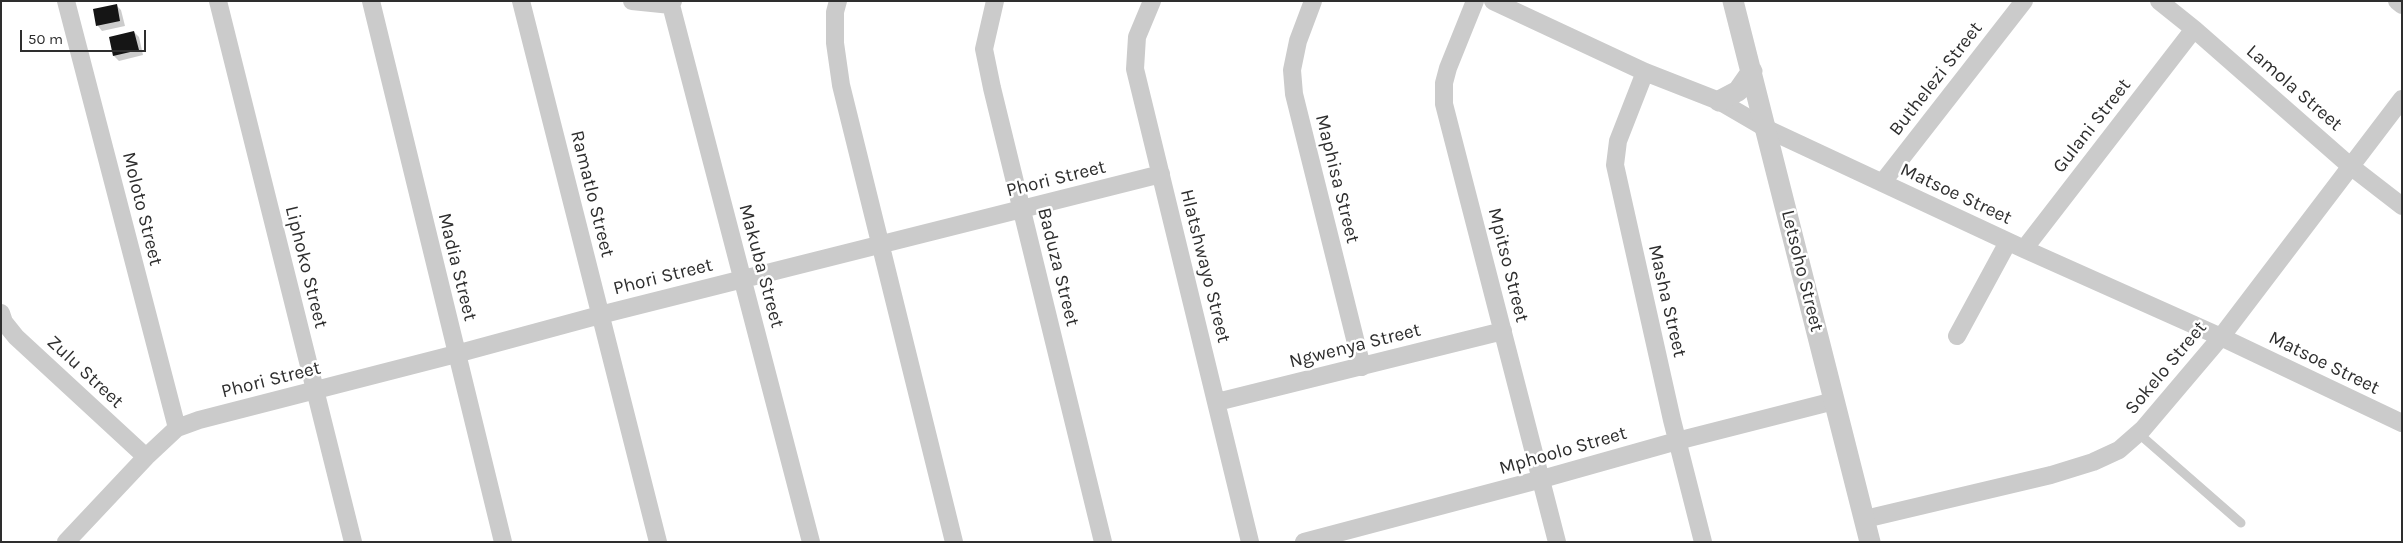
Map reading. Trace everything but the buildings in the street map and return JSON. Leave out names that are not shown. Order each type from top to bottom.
[{"type":"street","name":"Moloto Street","points":[[66,1],[177,428]]},
{"type":"street","name":"Liphoko Street","points":[[218,1],[353,542]]},
{"type":"street","name":"Madia Street","points":[[371,1],[503,542]]},
{"type":"street","name":"Ramatlo Street","points":[[521,1],[658,542]]},
{"type":"street","points":[[632,1],[672,3]]},
{"type":"street","points":[[838,1],[835,12],[835,43],[841,85],[879,245],[954,542]]},
{"type":"street","name":"Baduza Street","points":[[995,1],[984,49],[1103,542]]},
{"type":"street","name":"Hlatshwayo Street","points":[[1152,1],[1137,37],[1135,69],[1250,542]]},
{"type":"street","name":"Maphisa Street","points":[[1313,1],[1298,41],[1292,70],[1294,94],[1362,367]]},
{"type":"street","name":"Mpitso Street","points":[[1475,1],[1448,68],[1444,83],[1444,104],[1557,542]]},
{"type":"street","name":"Matsoe Street","points":[[1493,1],[1645,72],[1719,101],[1767,129],[2016,245],[2221,337],[2402,423]]},
{"type":"street","name":"Letsoho Street","points":[[1733,1],[1767,129],[1870,542]]},
{"type":"street","name":"Buthelezi Street","points":[[1882,183],[2024,1]]},
{"type":"street","name":"Lamola Street","points":[[2159,1],[2194,29],[2350,165],[2402,206]]},
{"type":"street","points":[[2397,1],[2402,5]]},
{"type":"street","name":"Makuba Street","points":[[672,3],[811,542]]},
{"type":"street","name":"Gulani Street","points":[[1957,336],[2016,245],[2194,29]]},
{"type":"street","points":[[1719,101],[1738,91],[1752,71]]},
{"type":"street","name":"Masha Street","points":[[1645,72],[1618,141],[1615,165],[1677,440],[1703,542]]},
{"type":"street","name":"Sokelo Street","points":[[1865,519],[2051,475],[2093,462],[2119,450],[2138,433],[2221,337],[2402,99]]},
{"type":"street","name":"Phori Street","points":[[177,428],[199,420],[456,354],[600,314],[1160,174]]},
{"type":"street","name":"Zulu Street","points":[[1,313],[4,322],[16,337],[146,457]]},
{"type":"street","name":"Ngwenya Street","points":[[1217,402],[1503,331]]},
{"type":"street","name":"Mphoolo Street","points":[[1304,542],[1542,479],[1677,440],[1834,400]]},
{"type":"street","points":[[66,542],[146,457],[177,428]]},
{"type":"lane","points":[[2138,433],[2241,523]]}]
